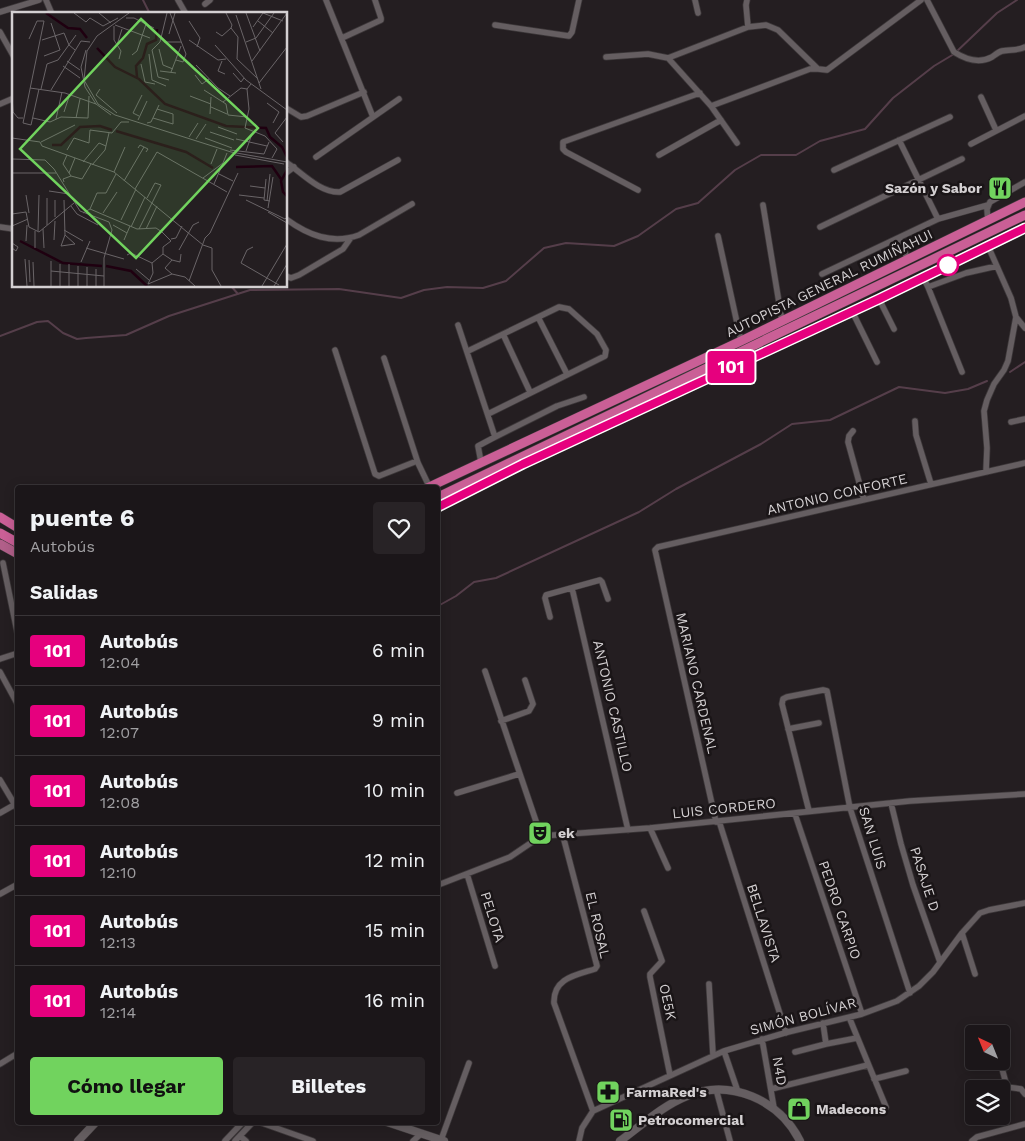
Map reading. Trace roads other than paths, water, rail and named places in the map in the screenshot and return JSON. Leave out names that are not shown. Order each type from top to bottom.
[{"type":"highway","name":"AUTOPISTA GENERAL RUMIÑAHUI","points":[[432,485],[741,341],[1025,202]]},
{"type":"highway","name":"AUTOPISTA GENERAL RUMIÑAHUI","points":[[440,496],[1025,215]]},
{"type":"highway","points":[[0,516],[15,526]]},
{"type":"highway","points":[[0,533],[15,542]]},
{"type":"main road","points":[[440,506],[523,464],[879,299],[1025,228]]},
{"type":"main road","points":[[0,544],[15,552]]},
{"type":"main road","points":[[620,1141],[675,1102],[698,1092],[716,1089],[738,1092],[762,1100],[774,1108],[789,1123],[800,1141]]},
{"type":"main road","points":[[78,1141],[93,1125]]},
{"type":"main road","points":[[408,1126],[442,1140]]},
{"type":"street","points":[[0,12],[39,0]]},
{"type":"street","points":[[46,0],[51,12]]},
{"type":"street","points":[[178,0],[185,12]]},
{"type":"street","points":[[326,0],[373,117]]},
{"type":"street","points":[[342,38],[382,18],[375,0]]},
{"type":"street","points":[[495,25],[564,37],[569,36],[572,32],[579,0]]},
{"type":"street","points":[[695,0],[698,14]]},
{"type":"street","points":[[747,0],[748,27]]},
{"type":"street","points":[[711,106],[810,70],[826,70],[921,0]]},
{"type":"street","points":[[927,0],[954,52],[962,57],[980,61],[990,58],[1001,51],[1023,48],[1025,57]]},
{"type":"street","points":[[606,57],[648,54],[668,58],[748,27],[766,25],[778,30],[818,69]]},
{"type":"street","points":[[0,32],[12,53]]},
{"type":"street","points":[[668,58],[700,92],[737,143]]},
{"type":"street","points":[[288,109],[295,114],[308,116],[364,92]]},
{"type":"street","points":[[638,190],[566,152],[563,149],[563,142],[700,92]]},
{"type":"street","points":[[981,97],[996,130]]},
{"type":"street","points":[[0,104],[12,99]]},
{"type":"street","points":[[316,157],[399,99]]},
{"type":"street","points":[[834,170],[950,116]]},
{"type":"street","points":[[970,144],[1025,116]]},
{"type":"street","points":[[659,155],[721,120]]},
{"type":"street","points":[[899,140],[938,220]]},
{"type":"street","points":[[820,227],[962,159]]},
{"type":"street","points":[[288,164],[324,190],[340,192],[398,160]]},
{"type":"street","points":[[288,171],[294,168]]},
{"type":"street","points":[[988,221],[988,206],[990,202],[1025,182]]},
{"type":"street","points":[[288,220],[300,229],[319,238],[350,239],[412,204]]},
{"type":"street","points":[[763,205],[782,321]]},
{"type":"street","points":[[822,274],[938,220],[988,206]]},
{"type":"street","points":[[718,236],[741,341]]},
{"type":"street","points":[[899,238],[908,260]]},
{"type":"street","points":[[288,277],[292,278],[298,275],[342,249],[350,239]]},
{"type":"street","points":[[988,246],[1011,298],[1016,317],[1025,328]]},
{"type":"street","points":[[928,287],[966,273],[997,266]]},
{"type":"street","points":[[923,277],[962,372]]},
{"type":"street","points":[[879,299],[894,329]]},
{"type":"street","points":[[468,351],[559,307],[569,309],[597,334],[606,350],[604,356],[488,414]]},
{"type":"street","points":[[852,311],[876,362]]},
{"type":"street","points":[[538,317],[567,374]]},
{"type":"street","points":[[986,472],[987,448],[984,411],[994,384],[1008,361],[1016,317]]},
{"type":"street","points":[[458,325],[495,437]]},
{"type":"street","points":[[503,334],[530,392]]},
{"type":"street","points":[[335,350],[375,474],[379,476],[417,461]]},
{"type":"street","points":[[384,358],[417,461],[427,485]]},
{"type":"street","points":[[481,462],[478,446],[557,406],[584,397]]},
{"type":"street","points":[[1011,422],[1025,419]]},
{"type":"street","points":[[915,420],[916,435],[931,484]]},
{"type":"street","points":[[853,431],[848,436],[848,442],[864,500]]},
{"type":"street","name":"ANTONIO CONFORTE","points":[[655,550],[658,547],[1025,463]]},
{"type":"street","name":"MARIANO CARDENAL","points":[[655,550],[717,822]]},
{"type":"street","points":[[3,563],[15,621]]},
{"type":"street","points":[[550,617],[545,598],[546,595],[600,580],[608,600]]},
{"type":"street","name":"ANTONIO CASTILLO","points":[[572,588],[628,830]]},
{"type":"street","points":[[0,659],[15,654]]},
{"type":"street","points":[[440,884],[510,857],[540,836],[485,671]]},
{"type":"street","points":[[0,672],[15,700]]},
{"type":"street","points":[[501,721],[529,711],[533,704],[525,680]]},
{"type":"street","name":"SAN LUIS","points":[[788,729],[782,704],[783,699],[822,690],[827,691],[850,808],[910,993]]},
{"type":"street","points":[[809,811],[788,729],[819,722]]},
{"type":"street","points":[[457,793],[519,774]]},
{"type":"street","points":[[0,780],[15,806]]},
{"type":"street","name":"LUIS CORDERO","points":[[540,836],[563,836],[717,822],[891,803],[1025,794]]},
{"type":"street","name":"PASAJE D","points":[[891,803],[903,852],[940,962]]},
{"type":"street","points":[[0,813],[15,808]]},
{"type":"street","name":"PEDRO CARPIO","points":[[795,814],[862,1014]]},
{"type":"street","name":"BELLAVISTA","points":[[717,822],[786,1033]]},
{"type":"street","points":[[650,828],[668,868]]},
{"type":"street","name":"EL ROSAL","points":[[563,836],[597,966],[595,969],[568,978],[561,983],[556,989],[554,1003],[593,1111]]},
{"type":"street","name":"PELOTA","points":[[468,874],[495,966]]},
{"type":"street","points":[[0,894],[15,886]]},
{"type":"street","name":"SIMÓN BOLÍVAR","points":[[593,1111],[724,1051],[762,1039],[862,1014],[896,1001],[919,986],[980,913],[1025,903]]},
{"type":"street","name":"OE5K","points":[[644,911],[662,961],[650,974],[650,977],[670,1075]]},
{"type":"street","points":[[962,933],[975,974]]},
{"type":"street","points":[[709,984],[713,1055]]},
{"type":"street","points":[[849,1017],[886,1107]]},
{"type":"street","points":[[823,1023],[826,1044]]},
{"type":"street","points":[[795,1052],[857,1038]]},
{"type":"street","name":"N4D","points":[[762,1039],[774,1108]]},
{"type":"street","points":[[724,1051],[738,1092]]},
{"type":"street","points":[[0,1064],[15,1055]]},
{"type":"street","points":[[442,1140],[468,1063]]},
{"type":"street","points":[[770,1089],[868,1065]]},
{"type":"street","points":[[1002,1070],[1007,1087],[1021,1088],[1025,1094]]},
{"type":"street","points":[[874,1079],[906,1071]]},
{"type":"street","points":[[716,1089],[730,1141]]},
{"type":"street","points":[[579,1141],[582,1128],[593,1111]]},
{"type":"street","points":[[972,1141],[1025,1124]]},
{"type":"street","points":[[225,1141],[240,1125]]},
{"type":"street","points":[[235,1141],[250,1125]]},
{"type":"street","points":[[267,1125],[312,1141]]},
{"type":"street","points":[[414,1141],[422,1133]]},
{"type":"street","points":[[240,1136],[246,1141]]},
{"type":"waterway","points":[[143,0],[149,12]]},
{"type":"waterway","points":[[0,336],[37,322],[48,321],[63,333],[77,339],[126,335],[169,316],[250,290],[339,289],[401,298],[424,290],[447,287],[483,288],[506,281],[544,248],[566,243],[614,246],[638,236],[676,209],[698,203],[735,170],[761,155],[796,155],[820,141],[865,129],[893,98],[934,66],[954,54],[997,13],[1017,0]]},
{"type":"waterway","points":[[233,288],[238,294]]},
{"type":"waterway","points":[[1010,372],[1025,362]]},
{"type":"waterway","points":[[440,605],[456,596],[474,582],[496,578],[639,512],[676,489],[761,444],[792,424],[830,420],[899,387],[945,393],[968,389],[987,381]]},
{"type":"place","name":"Sazón y Sabor","points":[[1000,188]]},
{"type":"place","name":"ek","points":[[540,833]]},
{"type":"place","name":"FarmaRed's","points":[[608,1092]]},
{"type":"place","name":"Madecons","points":[[799,1109]]},
{"type":"place","name":"Petrocomercial","points":[[621,1120]]}]
